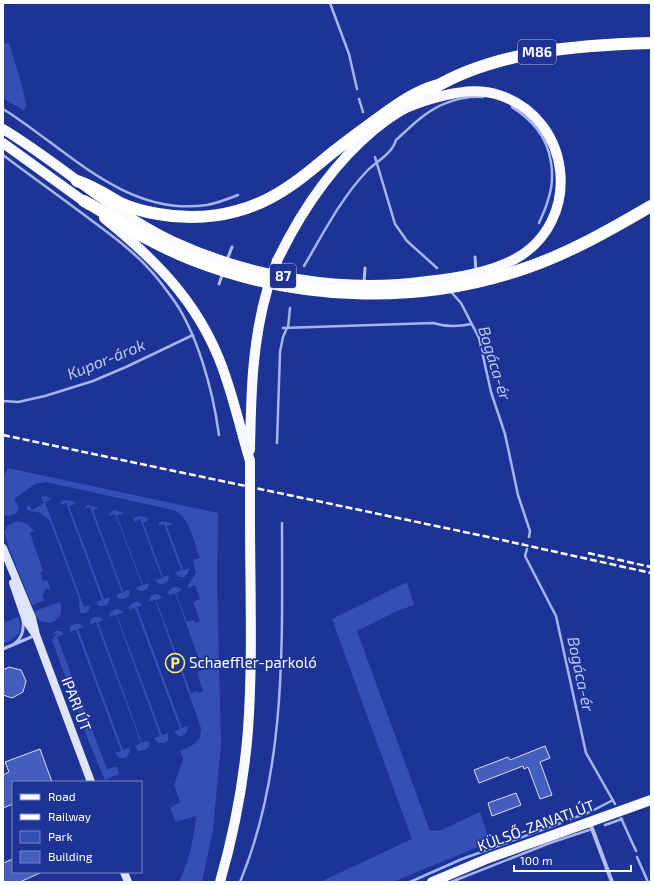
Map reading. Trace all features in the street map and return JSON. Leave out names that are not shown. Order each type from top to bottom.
[{"type":"highway","name":"M86","points":[[390,117],[410,102],[438,85],[482,67],[538,52],[579,46],[651,43]]},
{"type":"highway","points":[[77,181],[90,185],[122,204],[156,214],[205,217],[230,213],[260,203],[277,194],[394,107],[419,92],[438,85]]},
{"type":"highway","points":[[84,202],[158,244],[192,260],[225,266],[261,281],[307,290],[376,294],[445,288],[501,276],[540,263],[595,238],[651,206]]},
{"type":"main road","name":"87","points":[[3,129],[20,139],[105,201],[146,227],[225,266],[254,269],[289,278],[321,282],[364,284],[416,283],[477,272],[510,262],[526,252],[541,237],[552,219],[558,201],[560,169],[555,149],[546,130],[529,112],[517,103],[496,94],[482,91],[467,91],[438,97],[406,108],[390,117],[351,152],[323,184],[301,217],[277,261],[268,287],[260,315],[251,384],[248,446]]},
{"type":"main road","name":"87","points":[[3,143],[106,219],[146,254],[176,286],[189,303],[205,329],[221,363],[248,446],[250,461],[250,673],[248,731],[240,799],[220,882]]},
{"type":"main road","name":"KÜLSŐ-ZANATI ÚT","points":[[432,882],[489,858],[590,824],[651,800]]},
{"type":"street","name":"IPARI ÚT","points":[[3,548],[32,618],[36,635],[91,781]]},
{"type":"street","name":"IPARI ÚT","points":[[7,559],[12,581],[23,612],[29,627],[36,635]]},
{"type":"street","points":[[590,824],[612,882]]},
{"type":"lane","points":[[219,284],[232,247]]},
{"type":"lane","points":[[475,257],[477,272]]},
{"type":"lane","points":[[364,284],[365,268]]},
{"type":"lane","points":[[3,649],[18,641],[22,634],[24,625],[23,612]]},
{"type":"lane","points":[[13,644],[36,635]]},
{"type":"green space","points":[[9,43],[26,103],[26,108],[23,110],[3,98],[3,44]]},
{"type":"green space","points":[[8,468],[218,513],[217,583],[221,744],[213,830],[202,882],[179,882],[186,866],[194,833],[196,816],[176,822],[170,808],[180,802],[174,785],[183,759],[180,751],[198,740],[201,733],[201,728],[155,600],[149,602],[151,596],[157,594],[161,596],[162,598],[156,600],[191,693],[203,691],[197,672],[203,670],[175,593],[169,595],[168,593],[171,588],[180,588],[182,590],[176,593],[187,622],[194,620],[195,623],[200,621],[193,602],[200,599],[195,585],[188,588],[188,586],[196,573],[193,560],[200,558],[187,523],[179,513],[173,510],[46,482],[35,484],[14,499],[19,508],[17,513],[9,516],[3,515],[3,478]]},
{"type":"green space","points":[[46,496],[51,499],[45,502],[84,607],[90,605],[89,610],[86,613],[80,613],[79,598],[50,521],[41,513],[27,510],[29,505],[32,510],[44,503],[41,497]]},
{"type":"green space","points":[[63,500],[73,501],[75,504],[69,506],[104,599],[110,597],[108,604],[104,606],[99,606],[96,602],[102,600],[66,503],[60,505]]},
{"type":"green space","points":[[88,505],[99,508],[93,510],[123,592],[130,590],[129,596],[124,599],[119,599],[116,595],[122,593],[90,507],[84,509]]},
{"type":"green space","points":[[114,510],[124,513],[117,516],[143,585],[149,583],[149,587],[145,590],[139,591],[136,588],[142,585],[115,514],[109,516]]},
{"type":"green space","points":[[138,516],[145,517],[149,520],[143,522],[163,577],[169,575],[168,581],[164,584],[159,584],[155,580],[162,578],[140,519],[134,522],[134,518]]},
{"type":"green space","points":[[18,521],[28,524],[34,531],[30,533],[43,571],[40,572],[43,581],[47,580],[51,590],[46,588],[42,597],[46,600],[32,605],[10,551],[4,532],[8,525]]},
{"type":"green space","points":[[163,521],[173,524],[167,526],[183,570],[189,568],[188,573],[184,577],[179,577],[175,573],[181,570],[164,524],[158,526],[159,523]]},
{"type":"green space","points":[[407,582],[414,605],[397,611],[357,631],[430,831],[441,830],[480,812],[490,842],[393,882],[320,882],[412,839],[332,619]]},
{"type":"green space","points":[[60,602],[60,615],[51,623],[40,621],[32,612]]},
{"type":"green space","points":[[135,602],[139,602],[143,605],[137,607],[182,728],[188,726],[187,733],[182,736],[178,736],[174,731],[180,729],[135,608],[129,610],[130,605]]},
{"type":"green space","points":[[116,609],[123,612],[117,615],[162,735],[168,733],[168,740],[165,743],[158,743],[154,738],[160,736],[116,615],[109,617],[110,613]]},
{"type":"green space","points":[[18,617],[20,631],[12,640],[3,644],[3,623]]},
{"type":"green space","points":[[94,617],[100,617],[103,620],[98,622],[142,743],[149,741],[149,747],[145,750],[138,751],[135,746],[141,743],[96,622],[90,625],[90,621]]},
{"type":"green space","points":[[74,624],[80,624],[84,627],[78,629],[123,750],[129,748],[130,752],[126,758],[119,758],[115,753],[121,751],[76,630],[70,632],[70,627]]},
{"type":"green space","points":[[56,631],[61,631],[64,634],[57,637],[107,769],[117,767],[119,774],[105,780],[90,745],[52,640],[57,634],[55,633],[51,635]]},
{"type":"building","points":[[9,667],[21,670],[26,681],[23,692],[12,698],[3,695],[3,670]]},
{"type":"building","points":[[545,746],[550,758],[540,762],[552,795],[540,799],[528,767],[524,769],[523,766],[479,783],[474,770],[508,757],[510,760]]},
{"type":"building","points":[[40,749],[52,781],[12,781],[12,804],[3,808],[3,775],[9,772],[5,762]]},
{"type":"building","points":[[516,793],[521,805],[492,816],[488,803]]},
{"type":"building","points":[[12,859],[12,873],[40,873],[20,882],[3,882],[3,863]]},
{"type":"waterway","name":"Bogáca-ér","points":[[330,3],[349,54],[357,89]]},
{"type":"waterway","name":"Bogáca-ér","points":[[304,266],[349,193],[367,171],[388,153],[396,140],[428,112],[443,104],[467,97],[483,97]]},
{"type":"waterway","name":"Bogáca-ér","points":[[359,99],[363,112]]},
{"type":"waterway","points":[[512,107],[537,129],[549,154],[552,182],[546,206],[539,223]]},
{"type":"waterway","points":[[3,109],[98,176],[123,190],[149,201],[177,206],[207,205],[238,195]]},
{"type":"waterway","points":[[3,155],[118,241],[133,253],[155,276],[180,309],[196,343],[213,399],[219,435]]},
{"type":"waterway","name":"Bogáca-ér","points":[[375,157],[395,224],[407,241],[437,268]]},
{"type":"waterway","name":"Bogáca-ér","points":[[452,293],[461,303],[479,338],[491,392],[505,434],[518,495],[530,531],[529,537]]},
{"type":"waterway","points":[[288,328],[290,308]]},
{"type":"waterway","name":"Kupor-árok","points":[[283,328],[433,323],[452,326],[471,324]]},
{"type":"waterway","points":[[277,443],[280,352],[283,337],[287,328]]},
{"type":"waterway","name":"Kupor-árok","points":[[3,401],[18,402],[45,396],[93,381],[193,335]]},
{"type":"waterway","points":[[240,882],[255,839],[266,795],[274,750],[279,705],[281,660],[282,523]]},
{"type":"waterway","name":"Bogáca-ér","points":[[527,549],[525,556],[556,616],[586,753],[615,804]]},
{"type":"waterway","points":[[571,819],[592,811],[613,800]]},
{"type":"waterway","name":"Bogáca-ér","points":[[621,818],[636,851]]},
{"type":"waterway","points":[[605,825],[622,819]]},
{"type":"waterway","points":[[410,882],[462,859],[561,823]]},
{"type":"waterway","points":[[451,882],[550,843],[592,829]]},
{"type":"waterway","name":"Bogáca-ér","points":[[637,857],[648,882]]},
{"type":"railway","points":[[3,435],[493,538],[651,573]]},
{"type":"railway","points":[[588,553],[651,567]]},
{"type":"place","name":"Schaeffler-parkoló","points":[[175,663]]}]
